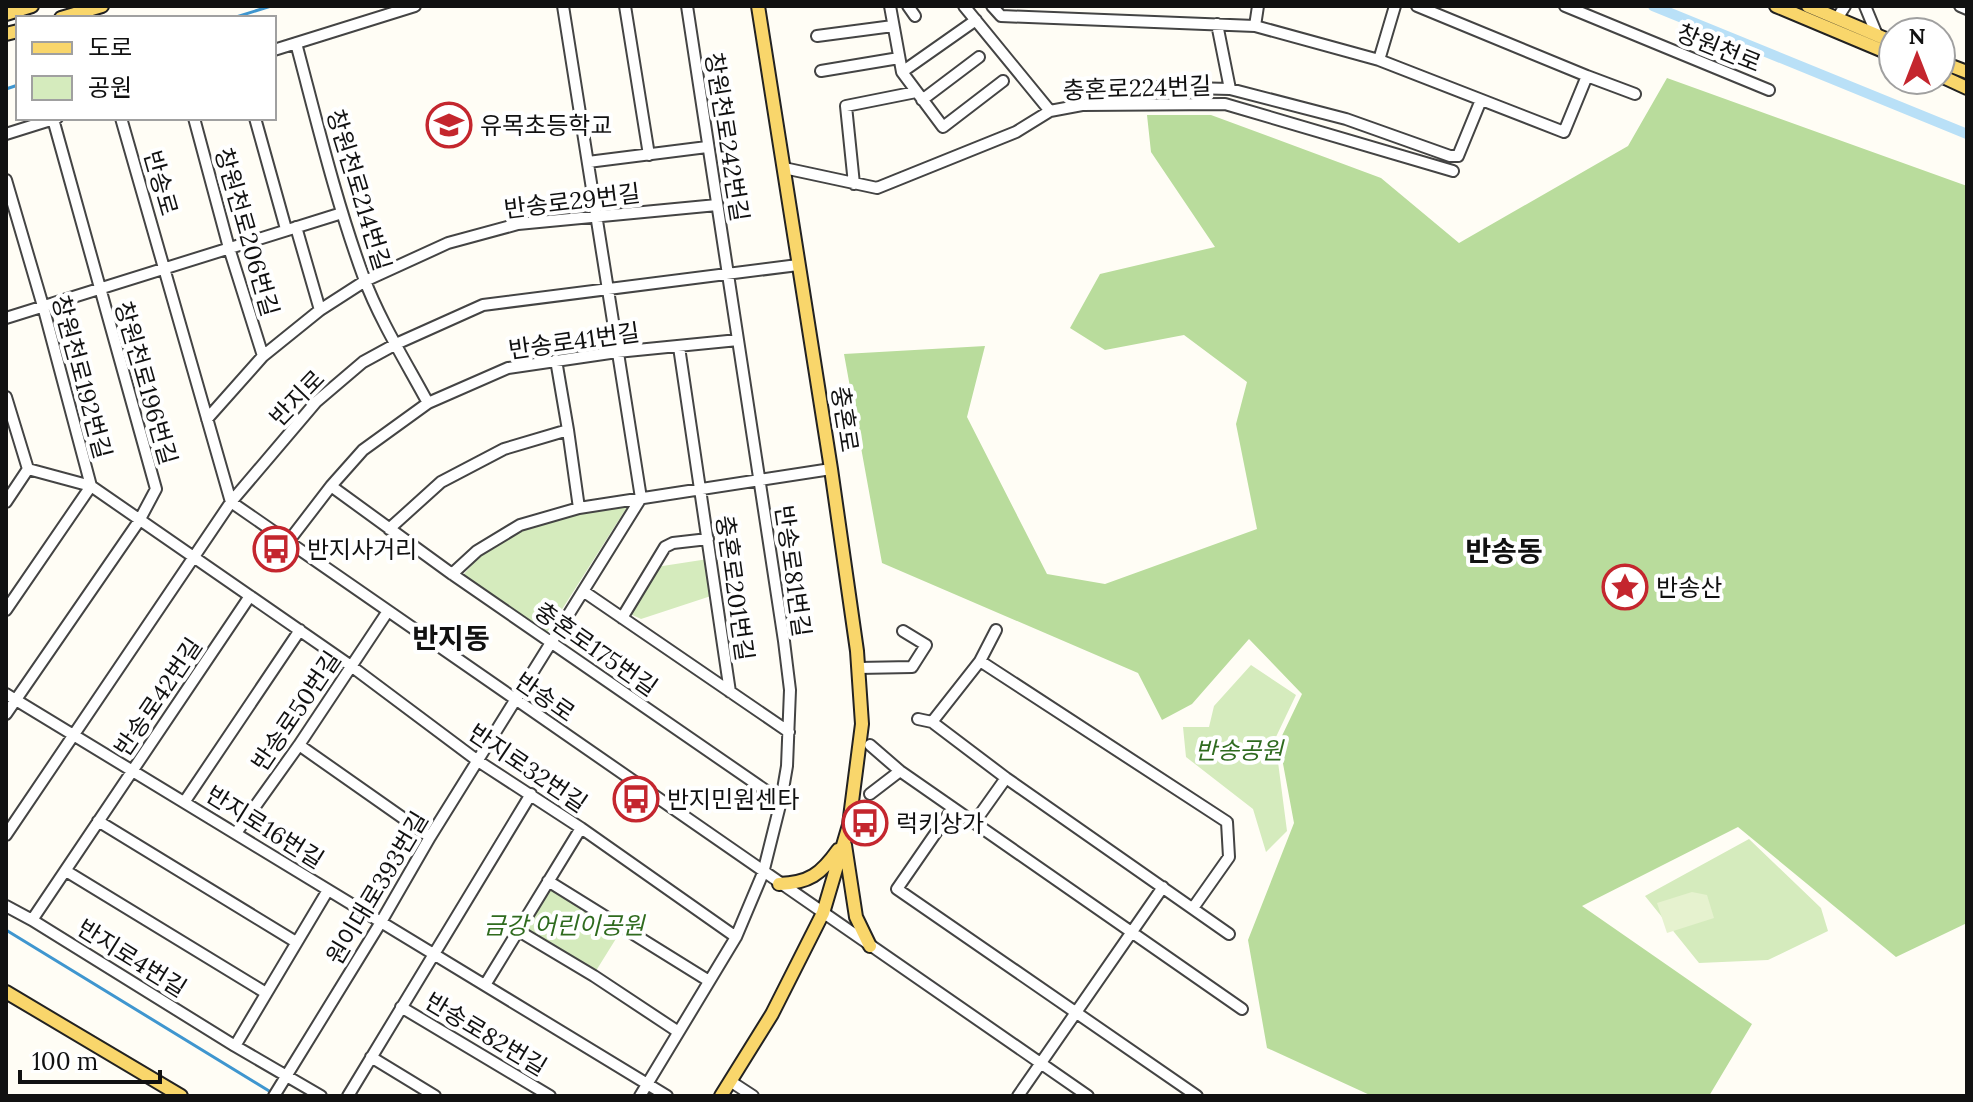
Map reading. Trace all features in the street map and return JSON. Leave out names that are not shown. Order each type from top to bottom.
[{"type":"main road","points":[[6,14],[32,6]]},
{"type":"main road","name":"충혼로","points":[[721,1096],[772,1014],[823,913],[849,825],[862,724],[858,668],[831,469],[758,6]]},
{"type":"main road","points":[[1776,6],[1838,17],[1877,44]]},
{"type":"main road","points":[[1808,6],[1877,35]]},
{"type":"main road","points":[[69,16],[94,10]]},
{"type":"main road","name":"충혼로","points":[[779,884],[803,880],[822,871],[844,841]]},
{"type":"main road","name":"충혼로","points":[[844,841],[856,917],[870,946]]},
{"type":"main road","points":[[6,992],[181,1096]]},
{"type":"street","points":[[276,49],[415,6]]},
{"type":"street","points":[[563,6],[641,498]]},
{"type":"street","points":[[625,6],[649,155]]},
{"type":"street","name":"창원천로242번길","points":[[687,6],[728,274]]},
{"type":"street","points":[[890,6],[902,72],[943,127],[1003,81]]},
{"type":"street","points":[[964,6],[1050,111]]},
{"type":"street","points":[[992,6],[1001,16],[1255,26],[1379,60],[1564,132],[1587,76]]},
{"type":"street","points":[[1255,26],[1258,6]]},
{"type":"street","points":[[1379,60],[1395,6]]},
{"type":"street","points":[[1417,6],[1635,94]]},
{"type":"street","name":"창원천로","points":[[1565,6],[1769,90]]},
{"type":"street","points":[[1865,6],[1877,35]]},
{"type":"street","points":[[1960,6],[1967,9]]},
{"type":"street","points":[[902,72],[976,20]]},
{"type":"street","points":[[1217,24],[1230,89]]},
{"type":"street","points":[[817,36],[893,26]]},
{"type":"street","name":"창원천로214번길","points":[[296,43],[342,213],[365,281],[428,403]]},
{"type":"street","points":[[854,184],[846,106],[919,96],[979,57]]},
{"type":"street","points":[[821,71],[899,58]]},
{"type":"street","points":[[1070,85],[1230,89],[1346,119],[1450,156],[1458,156],[1481,100]]},
{"type":"street","name":"충혼로224번길","points":[[784,168],[877,188],[1016,132],[1050,111],[1082,105],[1225,104],[1453,171]]},
{"type":"street","points":[[6,134],[52,120]]},
{"type":"street","name":"창원천로196번길","points":[[6,714],[11,697],[139,521],[156,489],[55,120]]},
{"type":"street","name":"반송로","points":[[122,120],[231,502],[1088,1096]]},
{"type":"street","name":"창원천로206번길","points":[[195,120],[229,248],[263,356]]},
{"type":"street","points":[[256,120],[320,310]]},
{"type":"street","points":[[588,162],[707,147]]},
{"type":"street","name":"창원천로192번길","points":[[6,180],[91,486],[6,610]]},
{"type":"street","name":"반송로29번길","points":[[207,419],[263,356],[320,310],[365,281],[448,243],[518,224],[717,205]]},
{"type":"street","points":[[6,318],[342,213]]},
{"type":"street","name":"반지로","points":[[6,835],[231,502],[316,402],[363,362],[483,305],[798,265]]},
{"type":"street","name":"반송로81번길","points":[[728,274],[790,690],[787,766],[763,873]]},
{"type":"street","name":"반송로41번길","points":[[288,542],[363,450],[428,403],[508,368],[617,352],[738,340]]},
{"type":"street","name":"충혼로201번길","points":[[679,347],[730,692]]},
{"type":"street","points":[[556,360],[579,508]]},
{"type":"street","points":[[6,397],[28,469]]},
{"type":"street","points":[[389,529],[441,482],[504,449],[568,430]]},
{"type":"street","points":[[28,469],[91,486]]},
{"type":"street","points":[[6,502],[28,469]]},
{"type":"street","name":"충혼로201번길","points":[[452,574],[477,551],[520,525],[579,508],[831,469]]},
{"type":"street","name":"반지로32번길","points":[[91,486],[351,666],[478,761],[581,828],[736,937]]},
{"type":"street","name":"충혼로175번길","points":[[331,486],[452,574],[781,801]]},
{"type":"street","name":"원이대로393번길","points":[[274,1096],[430,837],[641,498]]},
{"type":"street","points":[[622,618],[665,547],[673,543],[708,539]]},
{"type":"street","points":[[583,591],[789,732]]},
{"type":"street","name":"반송로42번길","points":[[32,920],[250,596]]},
{"type":"street","name":"반송로50번길","points":[[236,833],[388,611]]},
{"type":"street","points":[[185,801],[300,630]]},
{"type":"street","points":[[932,722],[980,661],[996,630]]},
{"type":"street","points":[[858,668],[912,667],[926,645],[903,631]]},
{"type":"street","points":[[980,661],[1227,822],[1229,857],[1193,908]]},
{"type":"street","name":"반지로16번길","points":[[11,697],[667,1096]]},
{"type":"street","points":[[918,719],[932,722],[1006,778],[1229,934]]},
{"type":"street","points":[[299,745],[430,837]]},
{"type":"street","points":[[870,745],[900,771],[1242,1009]]},
{"type":"street","points":[[870,794],[900,771]]},
{"type":"street","points":[[974,823],[1006,778]]},
{"type":"street","points":[[348,1096],[531,794]]},
{"type":"street","points":[[953,808],[897,889],[1197,1096]]},
{"type":"street","points":[[98,821],[296,942]]},
{"type":"street","points":[[485,985],[581,828]]},
{"type":"street","points":[[66,871],[266,993]]},
{"type":"street","points":[[640,1096],[736,937],[763,873]]},
{"type":"street","points":[[548,881],[709,981]]},
{"type":"street","points":[[1018,1096],[1163,887]]},
{"type":"street","points":[[235,1046],[328,890]]},
{"type":"street","name":"반지로4번길","points":[[6,906],[321,1096]]},
{"type":"street","points":[[517,930],[677,1031]]},
{"type":"street","name":"반송로82번길","points":[[401,1007],[550,1096]]},
{"type":"street","points":[[371,1057],[435,1096]]},
{"type":"street","points":[[730,1081],[753,1096]]},
{"type":"green space","points":[[1667,78],[1967,186],[1967,923],[1896,957],[1738,827],[1582,906],[1752,1024],[1709,1096],[1372,1096],[1267,1048],[1248,940],[1294,823],[1279,742],[1302,694],[1249,639],[1192,704],[1162,720],[1138,673],[882,563],[844,354],[985,346],[967,417],[1047,574],[1105,584],[1257,529],[1236,424],[1247,382],[1184,335],[1105,350],[1070,328],[1100,274],[1215,247],[1151,152],[1147,115],[1211,115],[1381,178],[1459,243],[1628,146]]},
{"type":"green space","points":[[629,504],[547,633],[463,575],[481,555],[519,530],[580,513]]},
{"type":"green space","points":[[708,559],[714,595],[641,619],[628,613],[656,567]]},
{"type":"green space","name":"반송공원","points":[[1251,665],[1296,695],[1275,739],[1287,831],[1266,852],[1253,809],[1186,757],[1183,727],[1209,727],[1214,706]]},
{"type":"green space","points":[[1749,839],[1821,908],[1828,931],[1768,960],[1699,963],[1645,896]]},
{"type":"green space","name":"금강 어린이공원","points":[[549,885],[622,929],[594,974],[521,931]]},
{"type":"green space","points":[[1692,892],[1707,895],[1714,918],[1667,933],[1657,903]]},
{"type":"waterway","points":[[239,16],[271,6]]},
{"type":"waterway","points":[[1653,6],[1967,134]]},
{"type":"waterway","points":[[6,89],[16,86]]},
{"type":"waterway","points":[[6,930],[274,1094]]},
{"type":"place","name":"유목초등학교","points":[[449,125]]},
{"type":"place","name":"반지사거리","points":[[276,549]]},
{"type":"place","name":"반송산","points":[[1625,587]]},
{"type":"place","name":"반지민원센타","points":[[636,799]]},
{"type":"place","name":"럭키상가","points":[[865,823]]},
{"type":"district","name":"반송동","points":[[1504,551]]},
{"type":"district","name":"반지동","points":[[451,638]]}]
